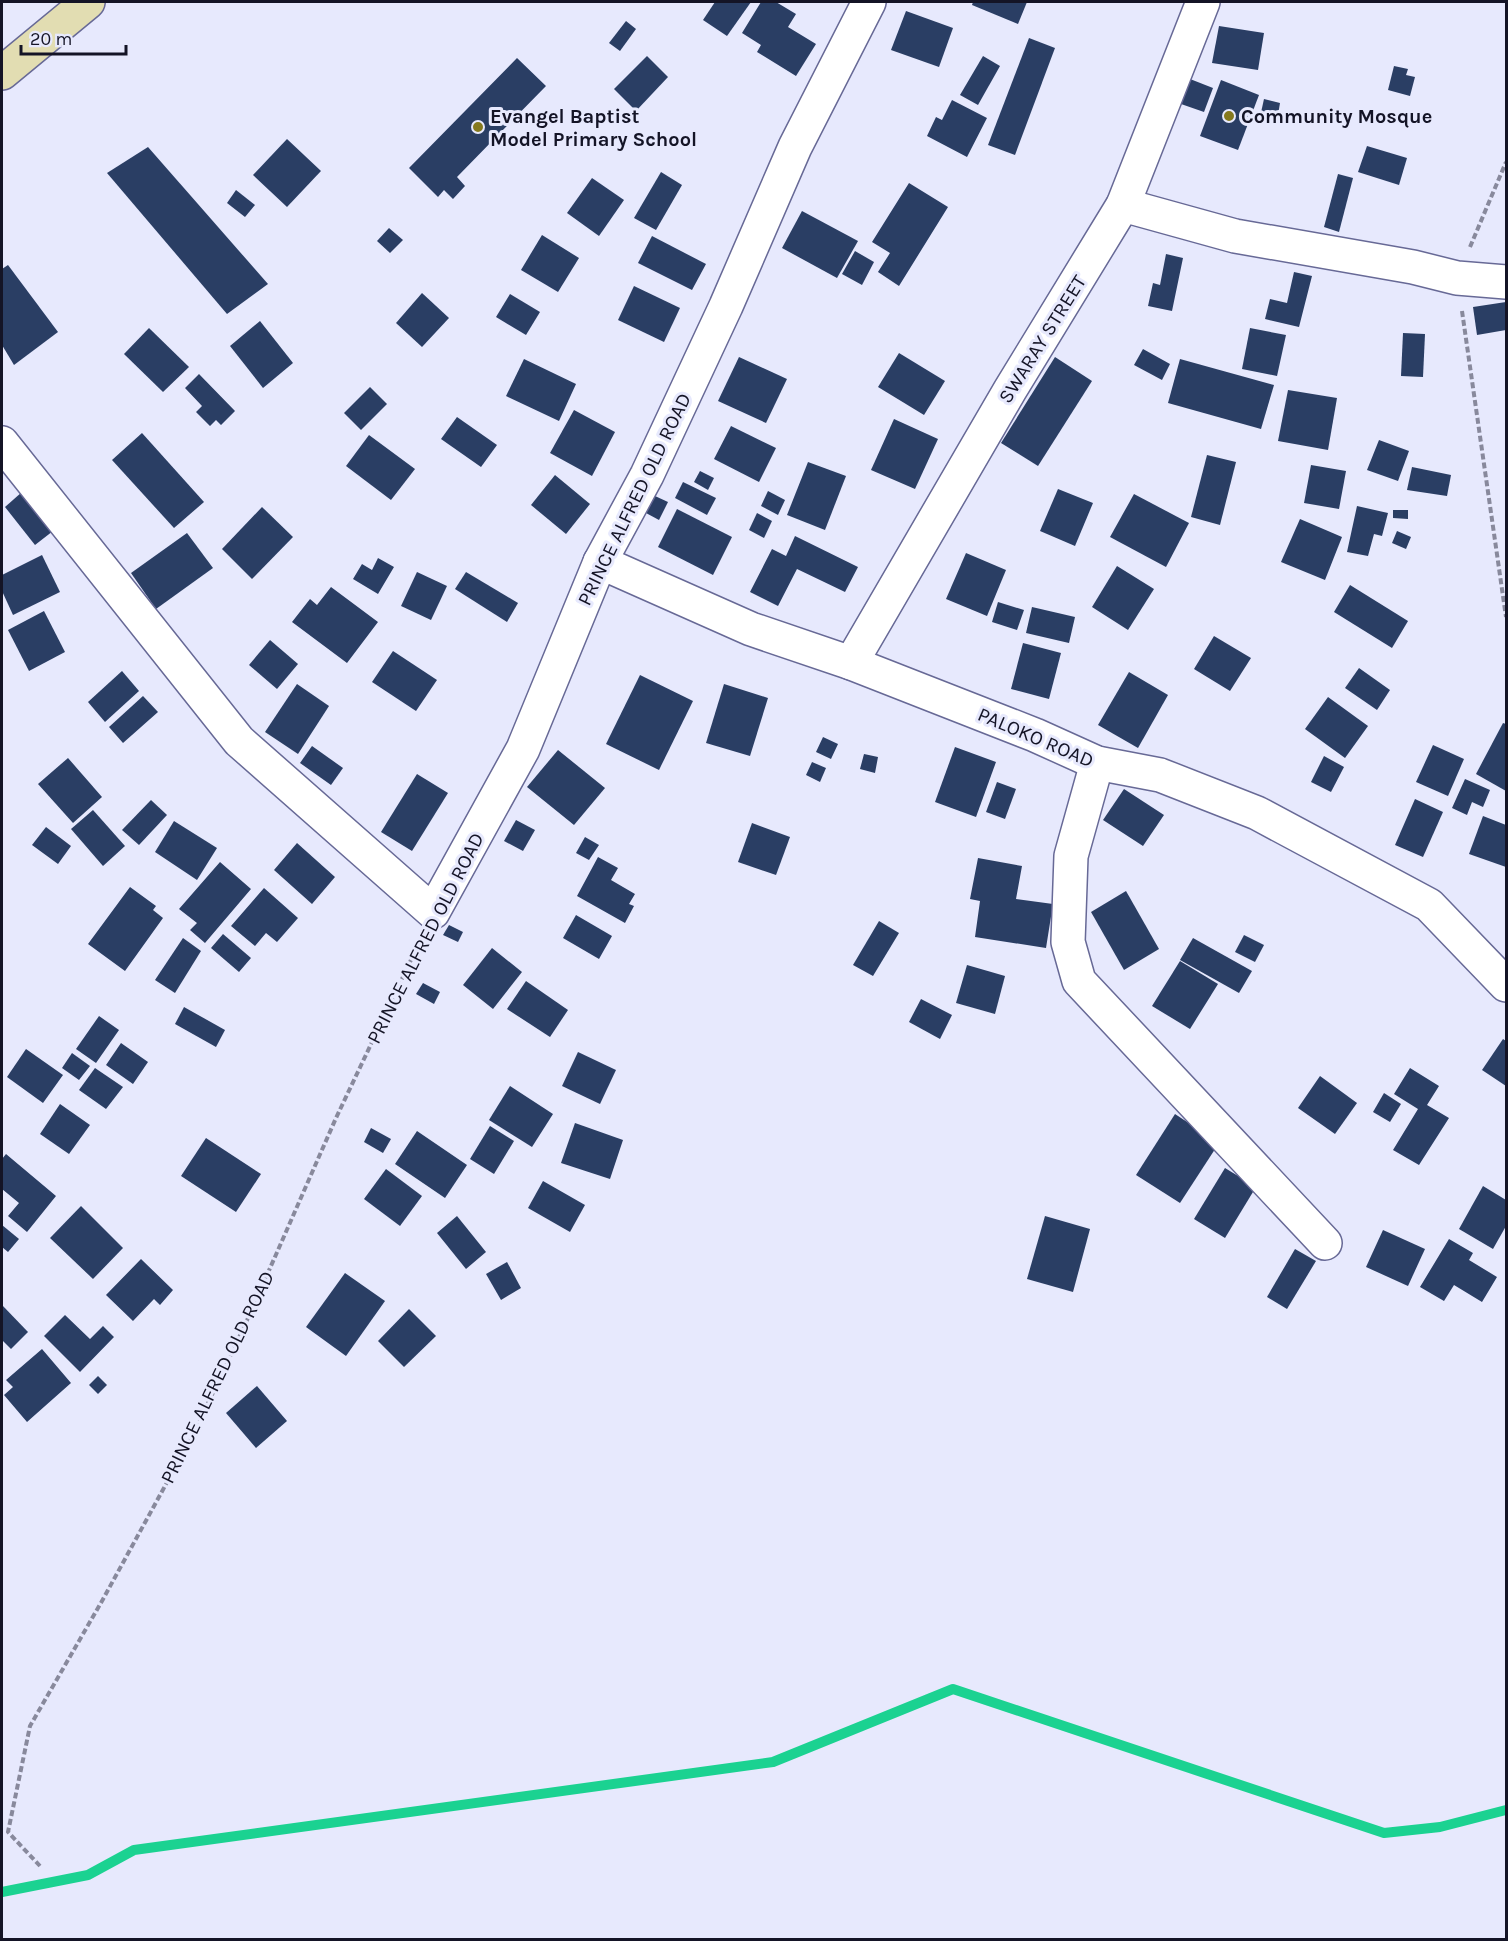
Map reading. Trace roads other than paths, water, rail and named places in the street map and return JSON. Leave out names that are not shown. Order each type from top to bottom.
[{"type":"street","points":[[2,73],[88,2]]},
{"type":"street","name":"PRINCE ALFRED OLD ROAD","points":[[2,443],[239,741],[433,912],[523,749],[600,562],[647,475],[726,306],[795,147],[869,2]]},
{"type":"street","name":"SWARAY STREET","points":[[851,663],[1010,390],[1123,206],[1203,2]]},
{"type":"street","points":[[1123,206],[1235,236],[1413,267],[1457,278],[1506,282]]},
{"type":"street","name":"PALOKO ROAD","points":[[600,562],[751,629],[851,663],[1035,735],[1097,763],[1160,775],[1257,813],[1429,905],[1506,985]]},
{"type":"street","points":[[1097,763],[1071,856],[1068,942],[1079,981],[1325,1243]]},
{"type":"waterway","points":[[2,1892],[88,1875],[134,1850],[773,1762],[953,1689],[1384,1833],[1440,1827],[1506,1810]]},
{"type":"place","name":"Community Mosque","points":[[1229,116]]},
{"type":"place","name":"Evangel Baptist Model Primary School","points":[[478,127]]}]
